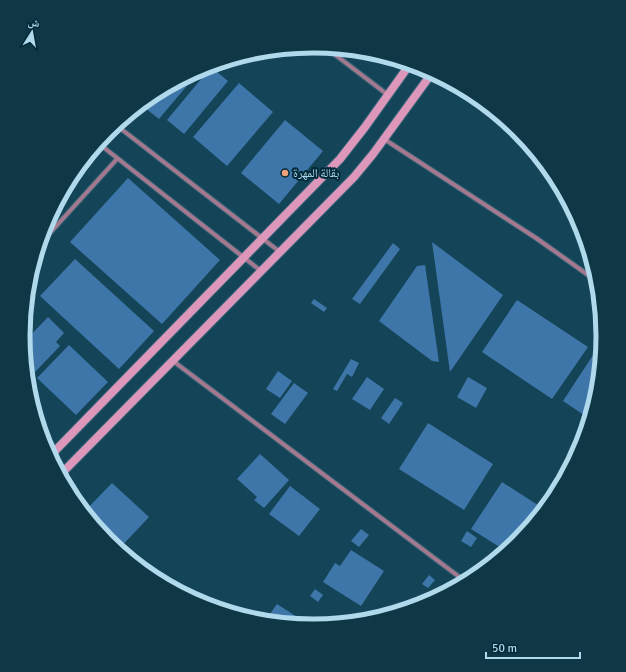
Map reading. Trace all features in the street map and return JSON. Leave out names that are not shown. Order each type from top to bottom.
[{"type":"main road","points":[[55,451],[340,159],[406,69]]},
{"type":"main road","points":[[64,471],[354,177],[428,78]]},
{"type":"street","points":[[335,54],[388,95]]},
{"type":"street","points":[[121,128],[280,252]]},
{"type":"street","points":[[384,139],[536,238],[590,276]]},
{"type":"street","points":[[102,147],[261,271]]},
{"type":"street","points":[[50,233],[117,158]]},
{"type":"street","points":[[172,361],[460,577]]},
{"type":"building","points":[[215,71],[228,81],[184,134],[167,120],[204,75]]},
{"type":"building","points":[[191,81],[159,119],[145,108]]},
{"type":"building","points":[[239,83],[273,112],[227,166],[193,137]]},
{"type":"building","points":[[285,120],[323,151],[279,204],[241,173]]},
{"type":"building","points":[[128,178],[220,260],[162,324],[70,242]]},
{"type":"building","points":[[432,242],[503,295],[450,372]]},
{"type":"building","points":[[393,243],[400,249],[360,304],[352,299]]},
{"type":"building","points":[[75,259],[154,331],[119,369],[40,296]]},
{"type":"building","points":[[425,265],[439,362],[432,361],[379,321],[417,266]]},
{"type":"building","points":[[314,299],[327,308],[324,312],[311,303]]},
{"type":"building","points":[[517,300],[588,347],[552,399],[482,352]]},
{"type":"building","points":[[48,317],[64,333],[56,342],[60,346],[35,372],[32,369],[30,336]]},
{"type":"building","points":[[69,345],[108,382],[76,415],[37,378]]},
{"type":"building","points":[[595,352],[591,391],[584,415],[563,401]]},
{"type":"building","points":[[351,359],[359,363],[352,377],[347,374],[337,391],[333,389]]},
{"type":"building","points":[[278,371],[292,381],[280,398],[266,389]]},
{"type":"building","points":[[367,377],[384,389],[370,410],[352,399]]},
{"type":"building","points":[[468,377],[487,388],[476,408],[457,397]]},
{"type":"building","points":[[294,383],[308,393],[285,424],[271,414]]},
{"type":"building","points":[[395,398],[403,403],[389,424],[381,418]]},
{"type":"building","points":[[428,423],[493,464],[464,510],[399,469]]},
{"type":"building","points":[[260,454],[289,480],[264,508],[254,500],[257,497],[237,479]]},
{"type":"building","points":[[502,482],[539,506],[526,523],[501,548],[471,529]]},
{"type":"building","points":[[112,483],[149,517],[122,545],[100,523],[88,508]]},
{"type":"building","points":[[290,486],[320,509],[299,536],[269,514]]},
{"type":"building","points":[[361,529],[369,535],[359,547],[351,541]]},
{"type":"building","points":[[467,531],[477,538],[471,547],[461,541]]},
{"type":"building","points":[[351,550],[384,571],[361,606],[323,582],[335,563],[340,566]]},
{"type":"building","points":[[429,575],[435,580],[428,588],[422,584]]},
{"type":"building","points":[[315,589],[323,595],[318,602],[310,596]]},
{"type":"building","points":[[277,604],[299,618],[276,617],[269,616]]},
{"type":"place","name":"بقالة المهرة","points":[[285,173]]}]
